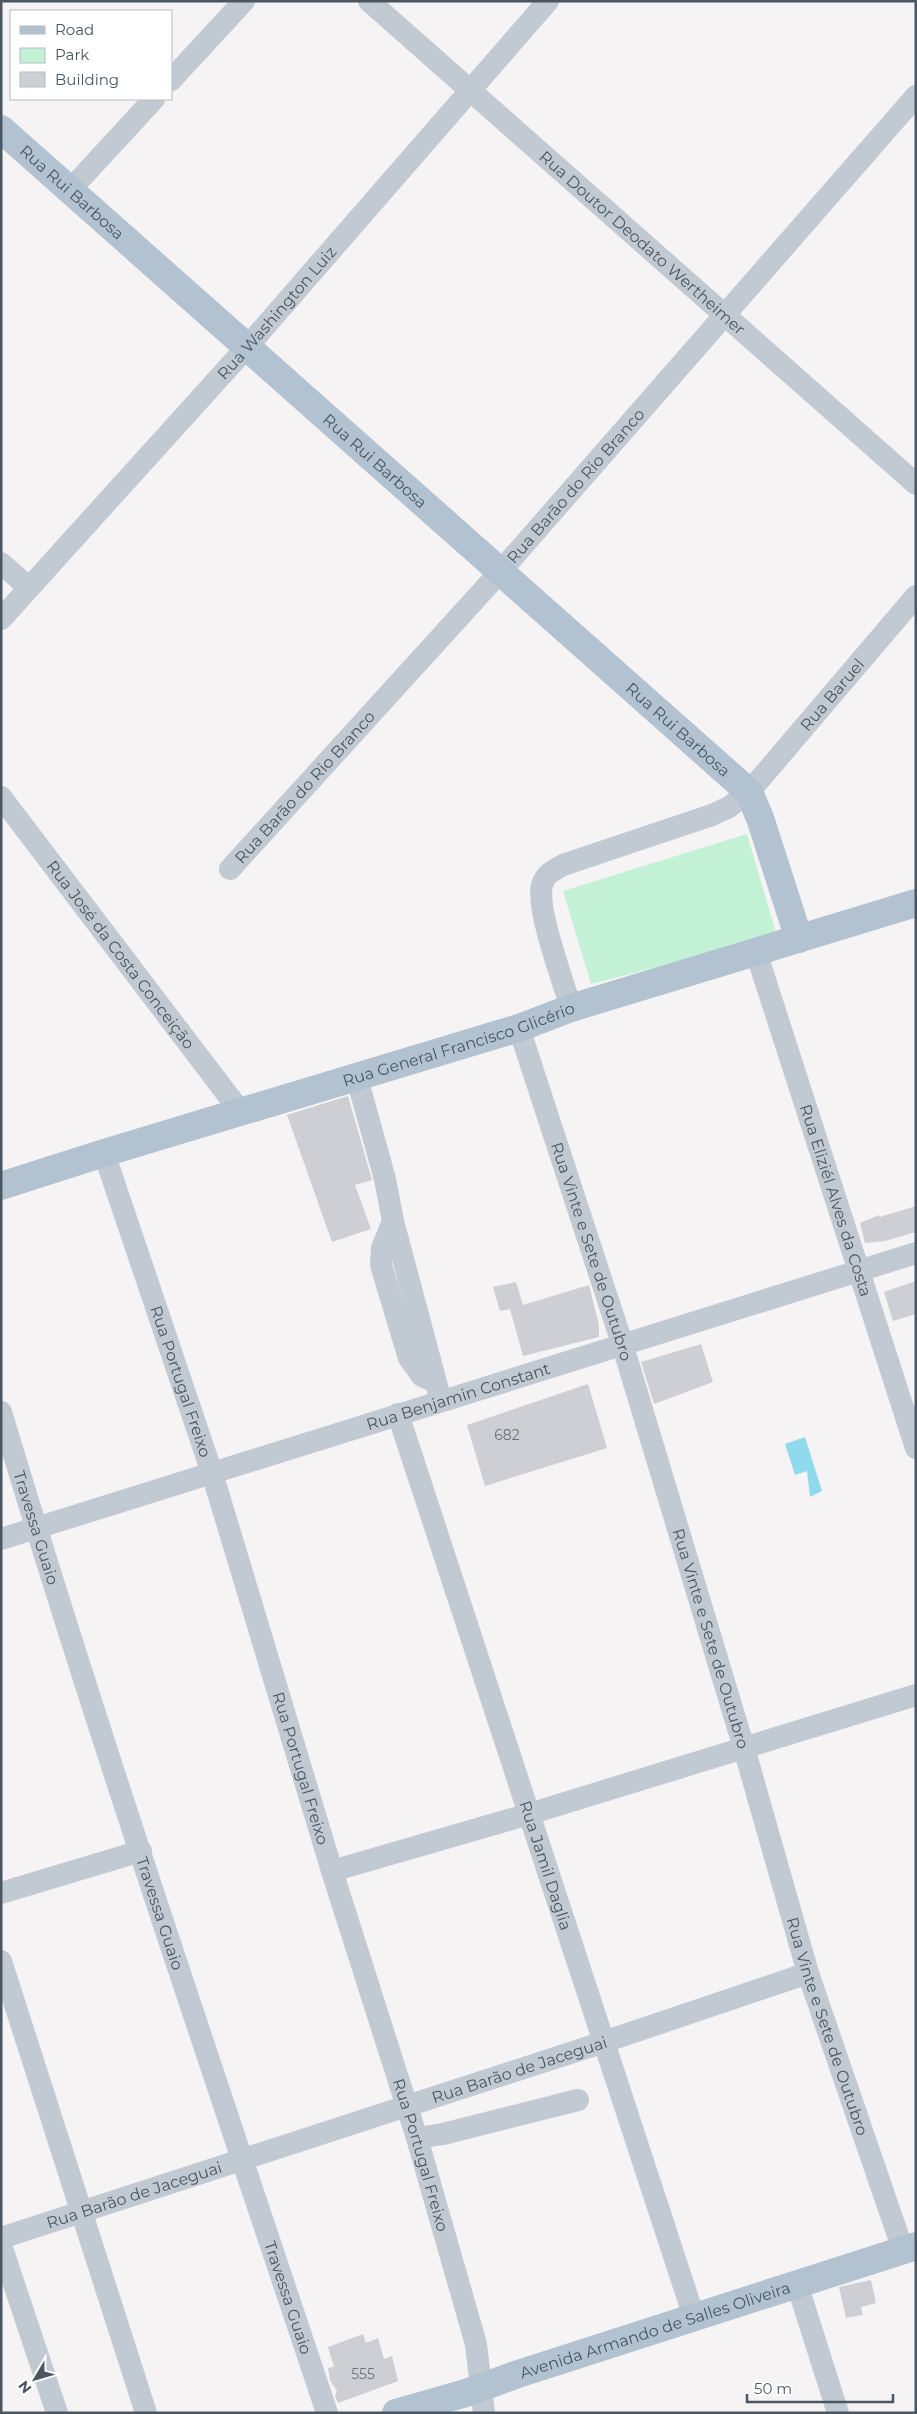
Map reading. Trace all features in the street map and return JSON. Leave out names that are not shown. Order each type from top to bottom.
[{"type":"main road","name":"Rua Rui Barbosa","points":[[1,129],[749,792]]},
{"type":"main road","points":[[749,792],[760,818],[800,939]]},
{"type":"main road","name":"Rua General Francisco Glicério","points":[[1,1186],[240,1111],[357,1078],[519,1028],[571,1008],[916,903]]},
{"type":"main road","name":"Avenida Armando de Salles Oliveira","points":[[396,2413],[482,2400],[694,2317],[909,2248]]},
{"type":"street","points":[[172,79],[244,1]]},
{"type":"street","name":"Rua Doutor Deodato Wertheimer","points":[[369,1],[916,484]]},
{"type":"street","name":"Rua Washington Luiz","points":[[1,619],[247,347],[548,1]]},
{"type":"street","name":"Rua Barão do Rio Branco","points":[[230,869],[500,572],[916,96]]},
{"type":"street","points":[[70,190],[153,100]]},
{"type":"street","points":[[1,564],[28,587]]},
{"type":"street","name":"Rua Baruel","points":[[571,1008],[540,896],[546,875],[563,865],[729,808],[749,792],[916,596]]},
{"type":"street","name":"Rua José da Costa Conceição","points":[[1,797],[240,1111]]},
{"type":"street","name":"Rua Eliziél Alves da Costa","points":[[756,952],[916,1448]]},
{"type":"street","name":"Rua Vinte e Sete de Outubro","points":[[519,1028],[622,1343],[744,1748],[808,1973],[909,2248]]},
{"type":"street","points":[[357,1078],[386,1179],[393,1221],[382,1248],[381,1265],[410,1358],[422,1376],[438,1391]]},
{"type":"street","name":"Rua Portugal Freixo","points":[[104,1153],[212,1472],[332,1871],[418,2138],[476,2344],[482,2400]]},
{"type":"street","name":"Rua Benjamin Constant","points":[[1,1539],[398,1414],[438,1391],[622,1343],[916,1253]]},
{"type":"street","name":"Travessa Guaio","points":[[1,1412],[36,1528],[141,1851],[327,2413]]},
{"type":"street","name":"Rua Jamil Daglia","points":[[398,1414],[694,2317]]},
{"type":"street","points":[[332,1871],[529,1814],[916,1694]]},
{"type":"street","points":[[1,1893],[141,1851]]},
{"type":"street","points":[[1,1961],[146,2413]]},
{"type":"street","name":"Rua Barão de Jaceguai","points":[[1,2238],[604,2042],[808,1973]]},
{"type":"street","points":[[418,2138],[443,2134],[578,2100]]},
{"type":"street","points":[[1,2245],[57,2413]]},
{"type":"street","points":[[796,2284],[838,2413]]},
{"type":"green space","points":[[747,834],[776,933],[736,947],[591,984],[563,891]]},
{"type":"water","points":[[805,1437],[822,1491],[810,1497],[807,1471],[795,1475],[785,1444]]},
{"type":"building","points":[[348,1096],[372,1180],[355,1185],[371,1229],[332,1242],[287,1115]]},
{"type":"building","points":[[916,1206],[916,1232],[885,1241],[865,1243],[860,1223],[879,1215],[880,1217]]},
{"type":"building","points":[[916,1281],[916,1314],[893,1321],[884,1292]]},
{"type":"building","points":[[516,1282],[523,1305],[589,1285],[599,1325],[599,1337],[523,1356],[510,1309],[500,1311],[493,1287]]},
{"type":"building","points":[[701,1344],[713,1382],[654,1404],[641,1362]]},
{"type":"building","points":[[588,1384],[607,1448],[485,1486],[467,1425]]},
{"type":"building","points":[[871,2280],[876,2303],[861,2307],[863,2315],[846,2318],[839,2287]]},
{"type":"building","points":[[363,2334],[366,2343],[378,2338],[384,2359],[392,2356],[398,2381],[338,2403],[335,2396],[337,2391],[330,2380],[328,2368],[334,2367],[328,2347]]}]
